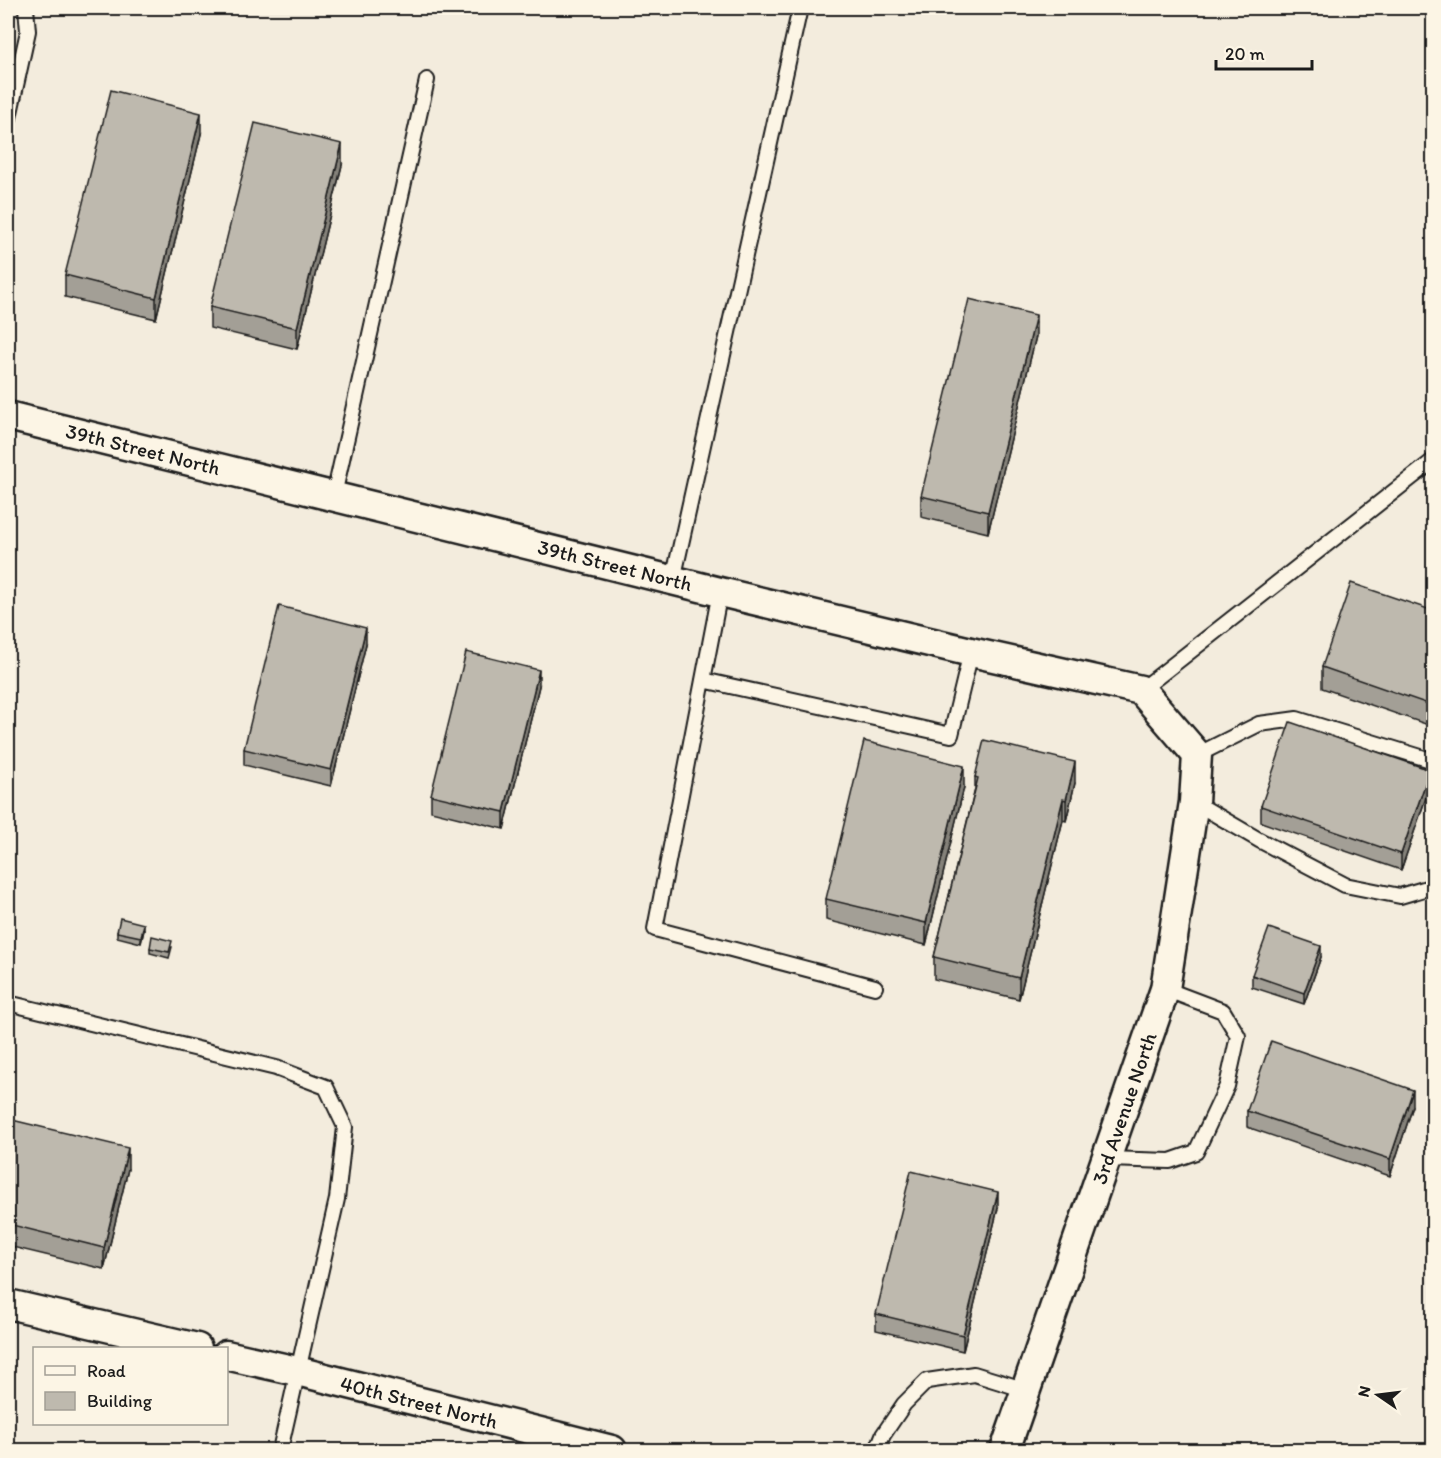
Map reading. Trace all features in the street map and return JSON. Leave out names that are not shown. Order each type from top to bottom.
[{"type":"street","name":"39th Street North","points":[[8,416],[720,592],[1141,690]]},
{"type":"street","points":[[1141,690],[1197,755]]},
{"type":"street","name":"3rd Avenue North","points":[[1005,1450],[1165,990],[1194,802],[1197,755]]},
{"type":"street","points":[[8,1304],[193,1347]]},
{"type":"street","name":"40th Street North","points":[[228,1355],[297,1371],[531,1435],[612,1450]]},
{"type":"lane","points":[[8,122],[28,31],[26,8]]},
{"type":"lane","points":[[673,580],[800,8]]},
{"type":"lane","points":[[334,495],[427,80]]},
{"type":"lane","points":[[1141,690],[1434,460]]},
{"type":"lane","points":[[720,592],[655,929],[875,987]]},
{"type":"lane","points":[[703,680],[951,735],[971,652]]},
{"type":"lane","points":[[1197,755],[1258,724],[1297,719],[1434,761]]},
{"type":"lane","points":[[1194,802],[1259,840],[1345,885],[1400,896],[1434,886]]},
{"type":"lane","points":[[1107,1159],[1170,1161],[1197,1152],[1227,1086],[1238,1036],[1223,1011],[1165,990]]},
{"type":"lane","points":[[8,1003],[276,1068],[326,1087],[345,1127],[337,1198],[280,1450]]},
{"type":"lane","points":[[877,1450],[883,1435],[904,1404],[927,1381],[974,1374],[1026,1390]]},
{"type":"building","points":[[111,90],[201,113],[156,298],[65,275]]},
{"type":"building","points":[[255,123],[342,144],[297,328],[210,307]]},
{"type":"building","points":[[969,299],[1036,315],[988,512],[921,496]]},
{"type":"building","points":[[1351,583],[1434,611],[1434,706],[1322,667]]},
{"type":"building","points":[[279,606],[366,628],[331,770],[244,749]]},
{"type":"building","points":[[466,652],[539,670],[504,812],[431,795]]},
{"type":"building","points":[[1290,722],[1430,770],[1401,854],[1261,806]]},
{"type":"building","points":[[984,740],[1075,762],[1066,800],[1063,799],[1019,978],[934,957],[978,778],[975,777]]},
{"type":"building","points":[[864,741],[964,766],[926,923],[826,899]]},
{"type":"building","points":[[120,918],[144,924],[141,937],[117,932]]},
{"type":"building","points":[[1269,928],[1321,946],[1304,993],[1252,975]]},
{"type":"building","points":[[152,936],[172,941],[169,952],[150,948]]},
{"type":"building","points":[[1271,1041],[1413,1090],[1390,1159],[1247,1111]]},
{"type":"building","points":[[8,1119],[128,1148],[104,1248],[8,1224]]},
{"type":"building","points":[[911,1171],[998,1192],[963,1335],[876,1314]]}]
